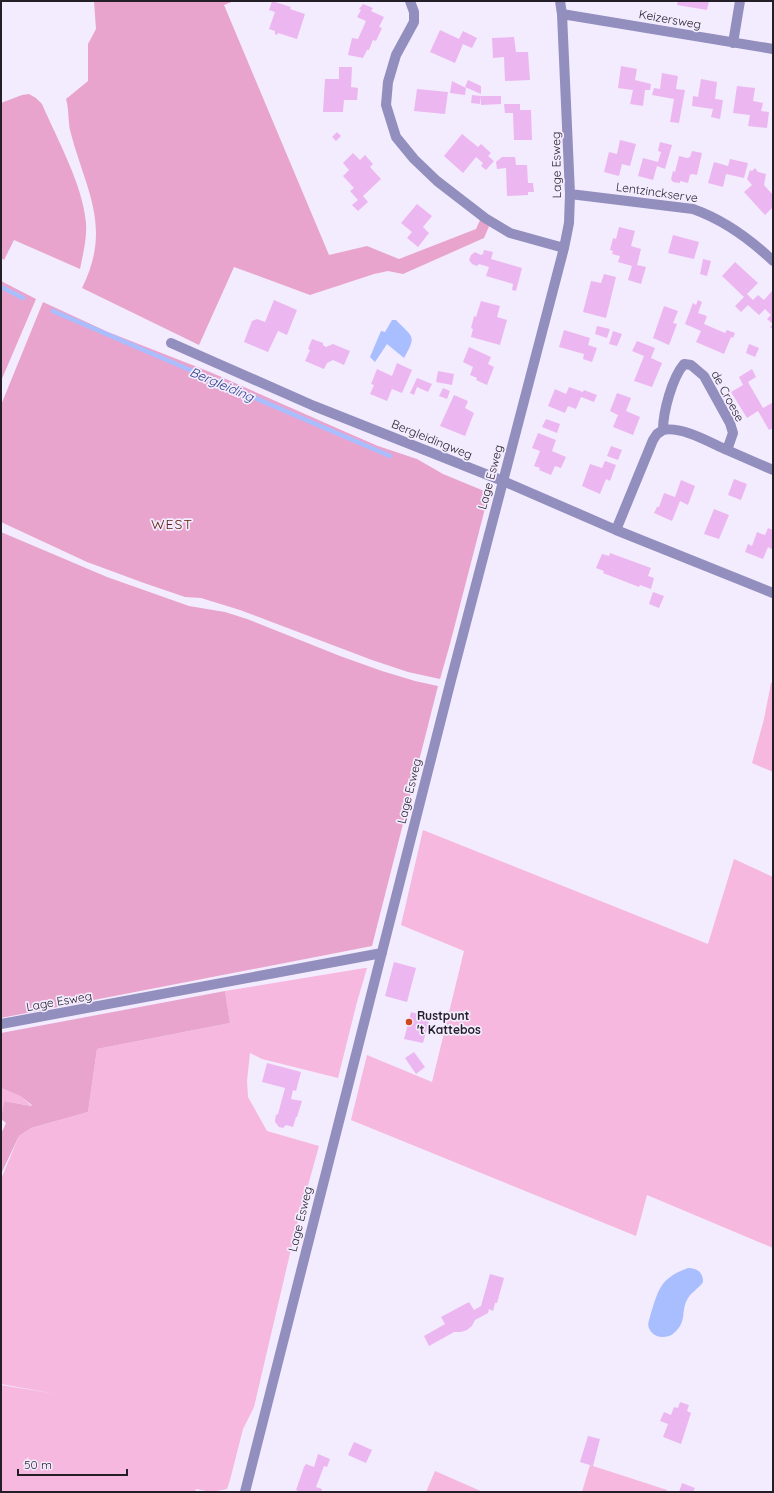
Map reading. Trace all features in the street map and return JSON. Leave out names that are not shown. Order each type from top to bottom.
[{"type":"street","points":[[410,1],[414,12],[414,22],[396,56],[388,82],[386,105],[396,138],[414,159],[437,181],[485,218],[510,232],[564,248]]},
{"type":"street","name":"Lage Esweg","points":[[244,1492],[564,248],[569,223],[570,194],[562,14],[560,1]]},
{"type":"street","points":[[733,43],[740,1]]},
{"type":"street","name":"Keizersweg","points":[[562,14],[773,49]]},
{"type":"street","name":"Lentzinckserve","points":[[570,194],[693,209],[706,213],[734,228],[753,242],[773,260]]},
{"type":"street","name":"Bergleidingweg","points":[[171,343],[314,406],[503,481],[616,530],[773,593]]},
{"type":"street","name":"de Croese","points":[[663,430],[666,407],[679,370],[684,364],[691,364],[704,376],[730,423],[733,433],[727,450]]},
{"type":"street","points":[[616,530],[653,440],[657,434],[663,430],[680,430],[773,470]]},
{"type":"street","name":"Lage Esweg","points":[[1,1024],[382,953]]},
{"type":"shaded area","points":[[94,1],[234,1],[224,5],[329,255],[367,246],[399,259],[476,229],[481,218],[490,224],[484,238],[403,274],[388,271],[374,274],[310,295],[234,267],[199,345],[82,288],[91,266],[95,245],[96,226],[89,190],[70,130],[66,99],[88,81],[88,44],[96,29]]},
{"type":"shaded area","points":[[29,94],[42,104],[75,178],[80,193],[84,208],[86,235],[80,269],[14,240],[4,260],[1,258],[1,103]]},
{"type":"shaded area","points":[[1,281],[36,299],[1,381]]},
{"type":"shaded area","points":[[43,302],[108,332],[210,372],[378,446],[417,459],[443,474],[489,493],[440,679],[408,672],[372,660],[240,610],[201,598],[185,597],[144,583],[87,562],[1,522],[1,405]]},
{"type":"shaded area","points":[[1,532],[107,577],[189,606],[225,612],[247,619],[382,671],[438,686],[372,946],[1,1018]]},
{"type":"shaded area","points":[[771,683],[773,683],[773,772],[752,763],[764,719]]},
{"type":"shaded area","points":[[423,830],[708,944],[734,859],[773,877],[773,1248],[647,1195],[636,1236],[351,1120],[367,1055],[432,1082],[464,951],[401,925]]},
{"type":"shaded area","points":[[367,968],[338,1078],[262,1059],[250,1053],[247,1081],[248,1097],[267,1131],[319,1146],[296,1228],[254,1407],[243,1429],[227,1489],[211,1492],[196,1489],[195,1492],[1,1492],[1,1385],[56,1394],[1,1384],[1,1179],[19,1136],[31,1128],[88,1112],[97,1049],[230,1023],[225,991]]},
{"type":"shaded area","points":[[225,991],[230,1023],[97,1049],[88,1112],[31,1128],[19,1136],[1,1174],[1,1134],[6,1123],[1,1119],[4,1101],[32,1105],[20,1096],[1,1088],[1,1033]]},
{"type":"shaded area","points":[[1,1088],[20,1096],[32,1106],[4,1101],[1,1119]]},
{"type":"shaded area","points":[[590,1465],[667,1490],[666,1492],[582,1492]]},
{"type":"shaded area","points":[[435,1471],[483,1492],[426,1492]]},
{"type":"water","points":[[392,320],[396,320],[409,334],[412,341],[411,345],[404,358],[387,344],[375,362],[370,357],[381,331],[385,332]]},
{"type":"water","points":[[688,1268],[699,1271],[703,1282],[688,1298],[684,1307],[681,1324],[678,1329],[673,1334],[668,1336],[657,1336],[653,1334],[648,1324],[659,1290],[662,1285],[672,1276]]},
{"type":"building","points":[[272,1],[291,7],[290,9],[305,14],[297,39],[278,33],[277,35],[275,34],[275,31],[269,29],[275,12],[269,10]]},
{"type":"building","points":[[678,1],[709,1],[707,10],[677,5]]},
{"type":"building","points":[[363,4],[373,8],[371,11],[384,17],[379,27],[382,28],[376,41],[373,40],[369,50],[367,50],[363,58],[348,55],[352,38],[358,39],[366,21],[357,17],[361,10],[359,9]]},
{"type":"building","points":[[440,30],[459,39],[463,31],[477,38],[472,48],[463,44],[455,63],[430,52]]},
{"type":"building","points":[[514,37],[516,52],[528,52],[530,80],[505,81],[504,57],[493,58],[492,38]]},
{"type":"building","points":[[621,66],[637,69],[635,80],[651,84],[650,90],[645,90],[643,106],[630,104],[633,90],[618,88]]},
{"type":"building","points":[[339,67],[352,67],[351,87],[358,88],[357,100],[344,100],[343,112],[323,112],[325,79],[339,79]]},
{"type":"building","points":[[662,73],[678,76],[676,89],[685,90],[679,123],[670,122],[674,99],[652,95],[654,88],[660,89]]},
{"type":"building","points":[[701,79],[717,82],[715,99],[723,100],[720,119],[711,117],[713,109],[692,106],[693,96],[698,97]]},
{"type":"building","points":[[468,80],[481,86],[481,94],[465,87]]},
{"type":"building","points":[[452,81],[466,88],[465,95],[450,93]]},
{"type":"building","points":[[737,86],[755,88],[753,101],[763,103],[761,111],[769,112],[767,128],[748,126],[750,115],[733,113]]},
{"type":"building","points":[[417,89],[448,92],[445,114],[414,111]]},
{"type":"building","points":[[472,95],[481,96],[480,104],[471,103]]},
{"type":"building","points":[[481,96],[501,96],[501,104],[481,105]]},
{"type":"building","points":[[504,104],[520,104],[520,110],[531,110],[532,140],[514,140],[513,113],[505,113]]},
{"type":"building","points":[[337,132],[341,136],[336,141],[332,137]]},
{"type":"building","points":[[462,134],[478,147],[481,144],[491,153],[488,156],[494,161],[486,170],[481,166],[483,163],[476,157],[463,173],[444,156]]},
{"type":"building","points":[[620,140],[636,144],[630,166],[622,164],[619,176],[604,172],[609,152],[617,154]]},
{"type":"building","points":[[660,142],[672,145],[665,169],[657,166],[653,180],[638,176],[643,158],[658,162],[661,152],[658,151]]},
{"type":"building","points":[[692,151],[702,153],[697,175],[690,175],[688,183],[680,181],[680,183],[673,182],[671,179],[673,171],[675,172],[679,156],[687,158],[690,157]]},
{"type":"building","points":[[353,153],[360,160],[365,155],[373,164],[370,167],[381,179],[363,196],[368,202],[358,211],[352,205],[358,200],[350,191],[354,188],[343,176],[349,170],[343,163]]},
{"type":"building","points":[[502,157],[515,157],[516,165],[527,165],[528,183],[533,183],[534,192],[528,192],[528,195],[507,196],[506,168],[497,169],[496,162]]},
{"type":"building","points":[[730,159],[748,163],[744,178],[726,174],[723,187],[708,183],[714,162],[728,166]]},
{"type":"building","points":[[755,168],[758,172],[766,174],[764,185],[773,195],[773,207],[765,215],[744,192],[752,185],[747,179],[750,170],[752,171]]},
{"type":"building","points":[[417,204],[432,216],[423,227],[429,233],[418,247],[407,238],[412,232],[401,223]]},
{"type":"building","points":[[619,227],[635,231],[631,246],[641,249],[637,265],[646,267],[641,284],[628,280],[632,266],[618,262],[620,256],[612,254],[613,251],[610,250],[613,238],[616,239]]},
{"type":"building","points":[[673,235],[699,242],[694,259],[668,253]]},
{"type":"building","points":[[484,250],[493,252],[491,259],[522,268],[516,291],[512,290],[513,284],[486,276],[489,267],[479,264],[477,266],[472,264],[469,260],[471,255],[475,252],[481,255],[483,254]]},
{"type":"building","points":[[703,259],[711,261],[707,276],[700,274]]},
{"type":"building","points":[[735,262],[758,283],[747,294],[753,300],[758,295],[764,300],[772,291],[773,292],[773,324],[767,319],[771,315],[765,309],[759,315],[748,305],[741,312],[735,306],[744,297],[722,276]]},
{"type":"building","points":[[604,274],[616,277],[606,318],[583,312],[591,281],[601,283]]},
{"type":"building","points":[[274,300],[297,310],[287,335],[278,331],[268,352],[244,342],[252,321],[257,319],[265,322]]},
{"type":"building","points":[[698,300],[702,302],[698,313],[707,316],[704,324],[725,333],[727,330],[735,333],[733,338],[731,337],[724,354],[696,342],[701,331],[685,324],[693,303],[696,305]]},
{"type":"building","points":[[481,301],[500,306],[497,317],[507,320],[500,345],[471,337],[473,329],[471,328],[474,316],[476,317]]},
{"type":"building","points":[[664,306],[678,311],[673,323],[677,324],[669,345],[653,338]]},
{"type":"building","points":[[597,326],[610,329],[607,338],[595,334]]},
{"type":"building","points":[[564,330],[590,338],[588,345],[597,348],[592,362],[583,359],[584,354],[559,347]]},
{"type":"building","points":[[613,331],[622,334],[617,346],[609,344]]},
{"type":"building","points":[[312,339],[323,343],[326,347],[333,344],[350,351],[344,365],[333,360],[327,363],[324,369],[305,361],[310,350],[308,349]]},
{"type":"building","points":[[637,341],[655,348],[651,358],[662,363],[652,387],[634,381],[644,356],[632,351]]},
{"type":"building","points":[[749,344],[759,348],[755,357],[746,353]]},
{"type":"building","points":[[469,347],[491,357],[488,364],[494,367],[487,385],[476,380],[477,378],[470,375],[473,367],[463,362]]},
{"type":"building","points":[[397,363],[412,370],[402,393],[392,389],[387,401],[370,394],[374,385],[371,384],[377,369],[392,376]]},
{"type":"building","points":[[752,369],[756,377],[748,382],[763,408],[772,403],[773,405],[773,428],[769,430],[758,411],[747,418],[731,392],[743,385],[739,377]]},
{"type":"building","points":[[438,371],[454,374],[452,385],[436,382]]},
{"type":"building","points":[[417,378],[432,384],[428,392],[417,387],[414,395],[410,393]]},
{"type":"building","points":[[569,387],[583,392],[584,390],[597,395],[594,402],[581,397],[576,409],[568,406],[565,413],[548,406],[555,389],[566,394]]},
{"type":"building","points":[[443,388],[450,391],[447,399],[439,396]]},
{"type":"building","points":[[617,393],[631,398],[626,411],[640,417],[633,435],[613,427],[618,415],[610,411]]},
{"type":"building","points":[[454,395],[468,401],[465,408],[474,413],[465,436],[440,426]]},
{"type":"building","points":[[546,419],[560,424],[557,433],[542,427]]},
{"type":"building","points":[[538,433],[556,440],[552,451],[566,457],[561,468],[555,466],[551,475],[534,466],[540,451],[532,448]]},
{"type":"building","points":[[611,446],[622,450],[618,460],[607,456]]},
{"type":"building","points":[[605,461],[616,465],[610,481],[606,479],[600,494],[582,486],[590,464],[602,468]]},
{"type":"building","points":[[734,479],[747,484],[741,500],[728,495]]},
{"type":"building","points":[[681,480],[695,486],[688,505],[680,501],[672,521],[654,513],[657,507],[659,507],[664,493],[675,497]]},
{"type":"building","points":[[714,509],[729,515],[719,539],[704,534]]},
{"type":"building","points":[[768,528],[773,530],[773,550],[768,547],[763,559],[745,552],[748,544],[752,546],[757,532],[765,535]]},
{"type":"building","points":[[610,553],[651,568],[648,576],[654,578],[651,589],[640,585],[639,587],[603,573],[604,571],[596,568],[602,554],[609,556]]},
{"type":"building","points":[[653,592],[664,596],[659,608],[649,604]]},
{"type":"building","points":[[394,962],[416,968],[407,1002],[385,996]]},
{"type":"building","points":[[411,1012],[430,1017],[423,1043],[404,1039]]},
{"type":"building","points":[[414,1052],[425,1067],[416,1074],[405,1058]]},
{"type":"building","points":[[267,1063],[301,1072],[296,1091],[293,1090],[291,1099],[302,1101],[293,1127],[286,1125],[283,1128],[279,1127],[275,1122],[285,1088],[262,1082]]},
{"type":"building","points":[[490,1274],[504,1278],[497,1303],[495,1303],[493,1311],[489,1309],[488,1313],[475,1320],[472,1326],[467,1330],[454,1332],[429,1346],[424,1336],[445,1324],[441,1317],[469,1302],[474,1310],[481,1306]]},
{"type":"building","points":[[680,1402],[689,1405],[687,1411],[691,1413],[681,1444],[663,1437],[668,1424],[660,1421],[664,1412],[671,1415],[674,1407],[678,1408]]},
{"type":"building","points":[[588,1436],[600,1439],[593,1466],[580,1462]]},
{"type":"building","points":[[354,1442],[372,1450],[366,1463],[348,1455]]},
{"type":"building","points":[[318,1454],[330,1459],[327,1467],[324,1466],[316,1487],[322,1489],[321,1492],[301,1492],[296,1490],[304,1467],[306,1464],[314,1467]]},
{"type":"building","points":[[682,1483],[695,1488],[693,1492],[679,1492]]},
{"type":"waterway","name":"Bergleiding","points":[[1,287],[23,298]]},
{"type":"waterway","name":"Bergleiding","points":[[53,311],[390,456]]},
{"type":"place","name":"Rustpunt 't Kattebos","points":[[409,1022]]},
{"type":"district","name":"WEST","points":[[172,524]]}]
